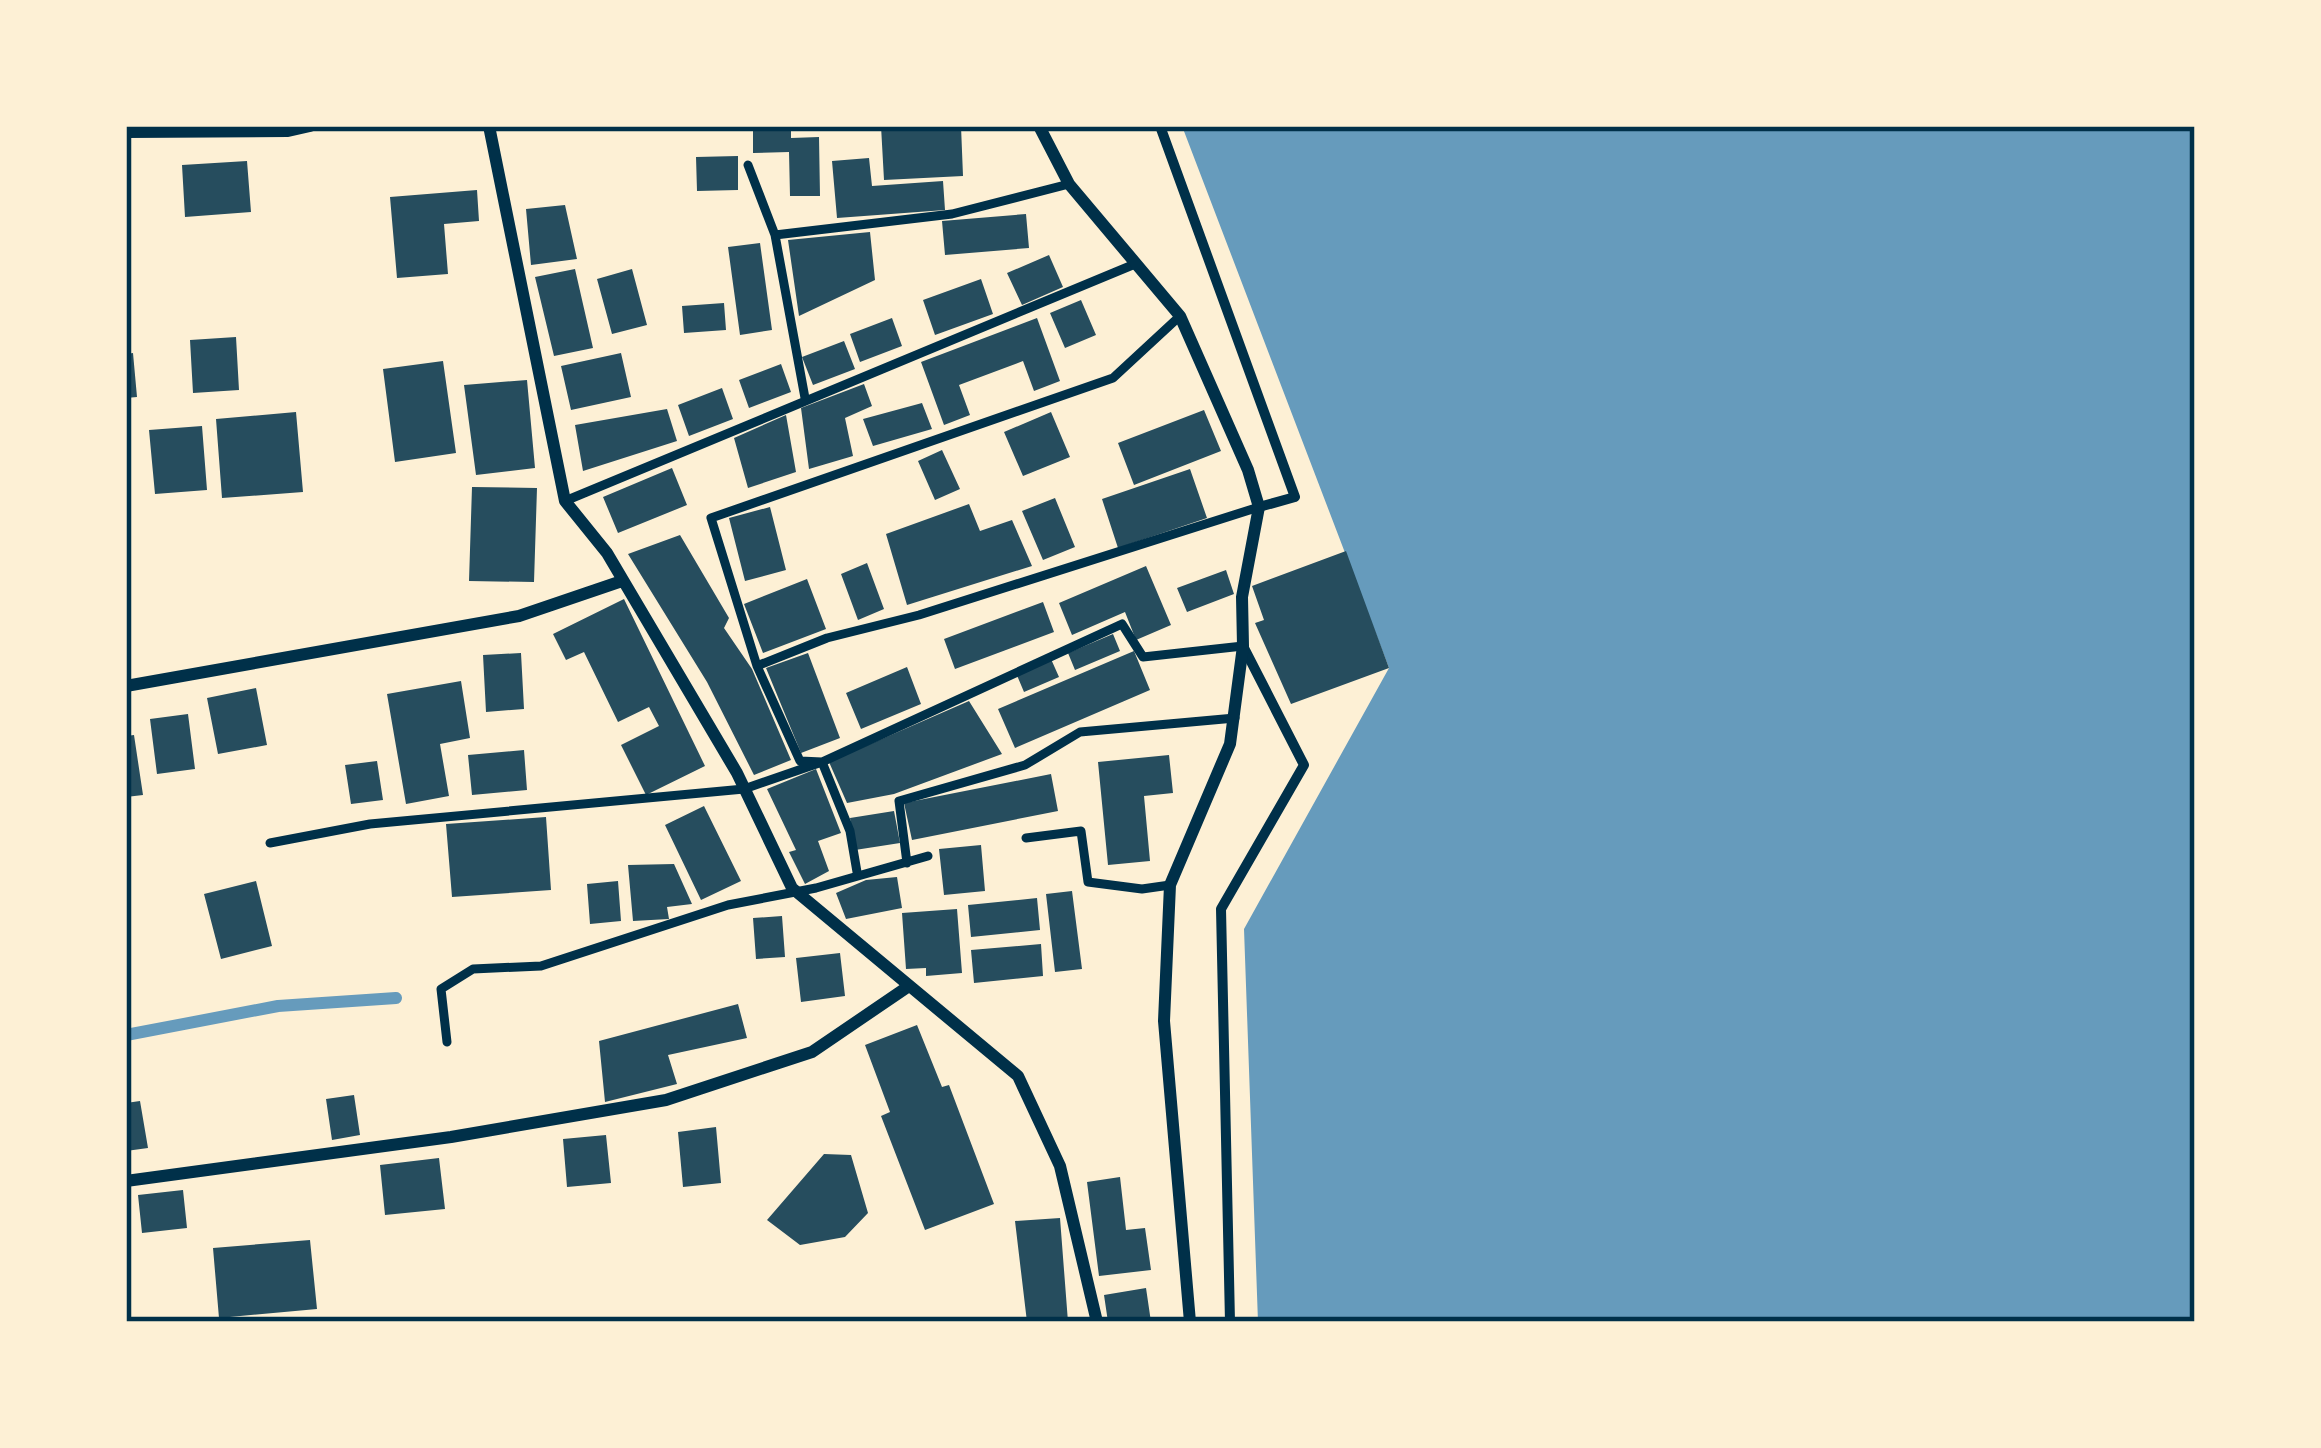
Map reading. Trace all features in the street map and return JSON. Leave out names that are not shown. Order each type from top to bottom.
[{"type":"street","points":[[126,132],[288,131],[310,126]]},
{"type":"street","points":[[489,126],[565,501],[607,554],[619,582],[745,789],[792,888],[921,1001],[1018,1076],[1060,1166],[1097,1322]]},
{"type":"street","points":[[1039,126],[1069,184],[1180,316],[1258,507],[1242,597],[1243,646],[1230,744],[1170,885],[1164,1021],[1190,1322]]},
{"type":"street","points":[[1160,126],[1295,497],[1258,507]]},
{"type":"street","points":[[126,686],[518,616],[619,582]]},
{"type":"street","points":[[1230,1322],[1221,909],[1304,765],[1243,646]]},
{"type":"street","points":[[126,1180],[451,1137],[666,1100],[812,1052],[906,988]]},
{"type":"lane","points":[[748,165],[775,235],[805,398]]},
{"type":"lane","points":[[775,235],[952,214],[1069,184]]},
{"type":"lane","points":[[565,501],[1135,265]]},
{"type":"lane","points":[[822,762],[800,761],[757,666],[711,518],[1113,378],[1180,316]]},
{"type":"lane","points":[[757,666],[827,638],[919,615],[1258,507]]},
{"type":"lane","points":[[270,844],[370,824],[745,789],[822,762],[1122,624],[1143,657],[1243,646]]},
{"type":"lane","points":[[908,863],[899,801],[1025,765],[1080,732],[1234,718]]},
{"type":"lane","points":[[822,762],[850,832],[856,872]]},
{"type":"lane","points":[[1026,838],[1081,831],[1088,882],[1142,889],[1170,885]]},
{"type":"lane","points":[[447,1042],[441,989],[473,969],[541,966],[792,888],[816,888],[856,872],[928,856]]},
{"type":"water","points":[[1182,126],[2195,126],[2195,1322],[1258,1322],[1244,929],[1389,668]]},
{"type":"building","points":[[753,126],[791,126],[791,138],[819,137],[820,196],[790,196],[789,152],[753,153]]},
{"type":"building","points":[[881,126],[961,126],[963,176],[884,180]]},
{"type":"building","points":[[738,156],[738,190],[697,191],[696,157]]},
{"type":"building","points":[[869,158],[872,186],[943,181],[945,210],[837,218],[832,161]]},
{"type":"building","points":[[247,161],[251,212],[185,217],[182,165]]},
{"type":"building","points":[[477,190],[479,221],[444,224],[448,274],[397,278],[390,197]]},
{"type":"building","points":[[565,205],[577,259],[531,265],[526,209]]},
{"type":"building","points":[[1026,214],[1029,248],[945,255],[942,221]]},
{"type":"building","points":[[870,232],[875,280],[799,316],[788,240]]},
{"type":"building","points":[[760,243],[772,330],[740,335],[728,247]]},
{"type":"building","points":[[1049,255],[1063,287],[1022,305],[1007,273]]},
{"type":"building","points":[[575,269],[593,348],[554,356],[535,277]]},
{"type":"building","points":[[632,269],[647,325],[612,334],[597,279]]},
{"type":"building","points":[[981,279],[993,314],[935,335],[923,300]]},
{"type":"building","points":[[1081,300],[1096,335],[1065,348],[1050,313]]},
{"type":"building","points":[[724,303],[726,330],[684,333],[682,306]]},
{"type":"building","points":[[892,318],[902,346],[860,362],[850,334]]},
{"type":"building","points":[[1037,318],[1060,381],[1034,391],[1023,361],[959,385],[970,415],[944,425],[921,362]]},
{"type":"building","points":[[236,337],[239,390],[193,393],[190,340]]},
{"type":"building","points":[[844,341],[855,369],[813,385],[802,357]]},
{"type":"building","points":[[133,353],[137,397],[126,398],[126,354]]},
{"type":"building","points":[[621,353],[631,397],[571,410],[561,366]]},
{"type":"building","points":[[443,361],[456,453],[395,462],[383,369]]},
{"type":"building","points":[[781,364],[791,392],[749,408],[739,380]]},
{"type":"building","points":[[527,380],[535,468],[476,475],[464,385]]},
{"type":"building","points":[[864,384],[872,406],[845,418],[853,456],[809,469],[801,408]]},
{"type":"building","points":[[722,388],[733,419],[689,436],[678,405]]},
{"type":"building","points":[[922,403],[932,429],[873,446],[863,419]]},
{"type":"building","points":[[667,409],[677,441],[583,471],[575,425]]},
{"type":"building","points":[[1204,410],[1221,451],[1134,485],[1118,443]]},
{"type":"building","points":[[296,412],[303,492],[222,498],[216,419]]},
{"type":"building","points":[[1051,412],[1070,457],[1023,476],[1004,432]]},
{"type":"building","points":[[786,415],[796,472],[748,488],[734,438]]},
{"type":"building","points":[[202,426],[207,490],[155,494],[149,430]]},
{"type":"building","points":[[942,450],[960,489],[935,500],[918,461]]},
{"type":"building","points":[[672,468],[687,505],[618,533],[603,497]]},
{"type":"building","points":[[1190,469],[1207,518],[1118,548],[1102,499]]},
{"type":"building","points":[[472,487],[537,488],[534,582],[469,581]]},
{"type":"building","points":[[1055,498],[1075,547],[1043,560],[1022,511]]},
{"type":"building","points":[[969,504],[980,531],[1012,520],[1032,566],[907,605],[886,534]]},
{"type":"building","points":[[770,507],[786,570],[745,581],[729,518]]},
{"type":"building","points":[[680,535],[729,618],[724,628],[752,669],[791,760],[754,775],[707,682],[628,554]]},
{"type":"building","points":[[1346,551],[1389,668],[1291,704],[1255,623],[1264,620],[1252,586]]},
{"type":"building","points":[[867,563],[884,609],[858,620],[841,574]]},
{"type":"building","points":[[1146,566],[1171,625],[1136,640],[1125,612],[1072,635],[1059,603]]},
{"type":"building","points":[[1226,570],[1234,594],[1187,612],[1177,588]]},
{"type":"building","points":[[807,579],[826,629],[763,653],[744,604]]},
{"type":"building","points":[[624,599],[705,766],[646,795],[621,745],[659,726],[649,707],[618,722],[584,652],[566,660],[553,634]]},
{"type":"building","points":[[1043,602],[1054,632],[955,669],[944,639]]},
{"type":"building","points":[[1113,634],[1120,651],[1075,670],[1068,653]]},
{"type":"building","points":[[1134,651],[1150,690],[1015,748],[998,709]]},
{"type":"building","points":[[521,653],[524,709],[486,712],[483,655]]},
{"type":"building","points":[[808,653],[840,738],[801,753],[766,668]]},
{"type":"building","points":[[1051,659],[1059,677],[1024,692],[1016,673]]},
{"type":"building","points":[[907,667],[921,704],[861,729],[846,693]]},
{"type":"building","points":[[461,681],[470,738],[440,744],[449,796],[406,804],[387,694]]},
{"type":"building","points":[[256,688],[267,745],[218,754],[207,698]]},
{"type":"building","points":[[969,701],[1002,754],[894,794],[847,803],[829,762]]},
{"type":"building","points":[[188,714],[195,769],[157,774],[150,719]]},
{"type":"building","points":[[134,735],[143,795],[126,797],[126,736]]},
{"type":"building","points":[[524,750],[527,790],[472,795],[468,755]]},
{"type":"building","points":[[1169,755],[1173,793],[1144,796],[1150,861],[1108,865],[1098,762]]},
{"type":"building","points":[[377,761],[383,800],[351,804],[345,765]]},
{"type":"building","points":[[816,769],[841,833],[818,841],[829,871],[805,884],[789,852],[796,850],[767,789]]},
{"type":"building","points":[[1051,774],[1058,811],[912,840],[904,803]]},
{"type":"building","points":[[704,806],[741,881],[701,900],[665,825]]},
{"type":"building","points":[[894,811],[900,843],[855,850],[850,818]]},
{"type":"building","points":[[546,817],[551,890],[452,897],[446,824]]},
{"type":"building","points":[[981,845],[985,891],[944,895],[939,849]]},
{"type":"building","points":[[674,864],[692,904],[667,907],[669,919],[633,921],[628,865]]},
{"type":"building","points":[[897,877],[902,908],[846,919],[836,893],[866,880]]},
{"type":"building","points":[[256,881],[272,946],[221,959],[204,894]]},
{"type":"building","points":[[618,881],[621,921],[590,924],[587,884]]},
{"type":"building","points":[[1072,891],[1082,969],[1055,972],[1046,894]]},
{"type":"building","points":[[1037,898],[1040,930],[971,937],[968,905]]},
{"type":"building","points":[[957,909],[962,973],[926,976],[926,968],[906,969],[902,913]]},
{"type":"building","points":[[782,916],[785,957],[756,959],[753,918]]},
{"type":"building","points":[[1041,944],[1043,976],[974,983],[971,950]]},
{"type":"building","points":[[840,953],[845,996],[801,1002],[796,958]]},
{"type":"building","points":[[738,1004],[747,1038],[668,1055],[677,1084],[605,1102],[599,1041]]},
{"type":"building","points":[[917,1025],[942,1087],[949,1085],[994,1204],[925,1230],[881,1116],[890,1112],[865,1045]]},
{"type":"building","points":[[354,1095],[360,1135],[332,1140],[326,1099]]},
{"type":"building","points":[[140,1101],[148,1148],[126,1151],[126,1103]]},
{"type":"building","points":[[716,1127],[721,1183],[683,1187],[678,1132]]},
{"type":"building","points":[[606,1135],[611,1183],[567,1187],[563,1139]]},
{"type":"building","points":[[824,1154],[851,1155],[868,1213],[845,1237],[800,1245],[767,1220]]},
{"type":"building","points":[[439,1158],[445,1209],[385,1215],[380,1165]]},
{"type":"building","points":[[1120,1177],[1126,1230],[1145,1228],[1151,1270],[1099,1276],[1087,1182]]},
{"type":"building","points":[[183,1190],[187,1228],[142,1233],[138,1195]]},
{"type":"building","points":[[1060,1218],[1068,1322],[1027,1322],[1015,1221]]},
{"type":"building","points":[[310,1240],[317,1309],[219,1318],[213,1248]]},
{"type":"building","points":[[1146,1288],[1151,1322],[1108,1322],[1104,1295]]},
{"type":"waterway","points":[[126,1035],[278,1006],[396,998]]}]
